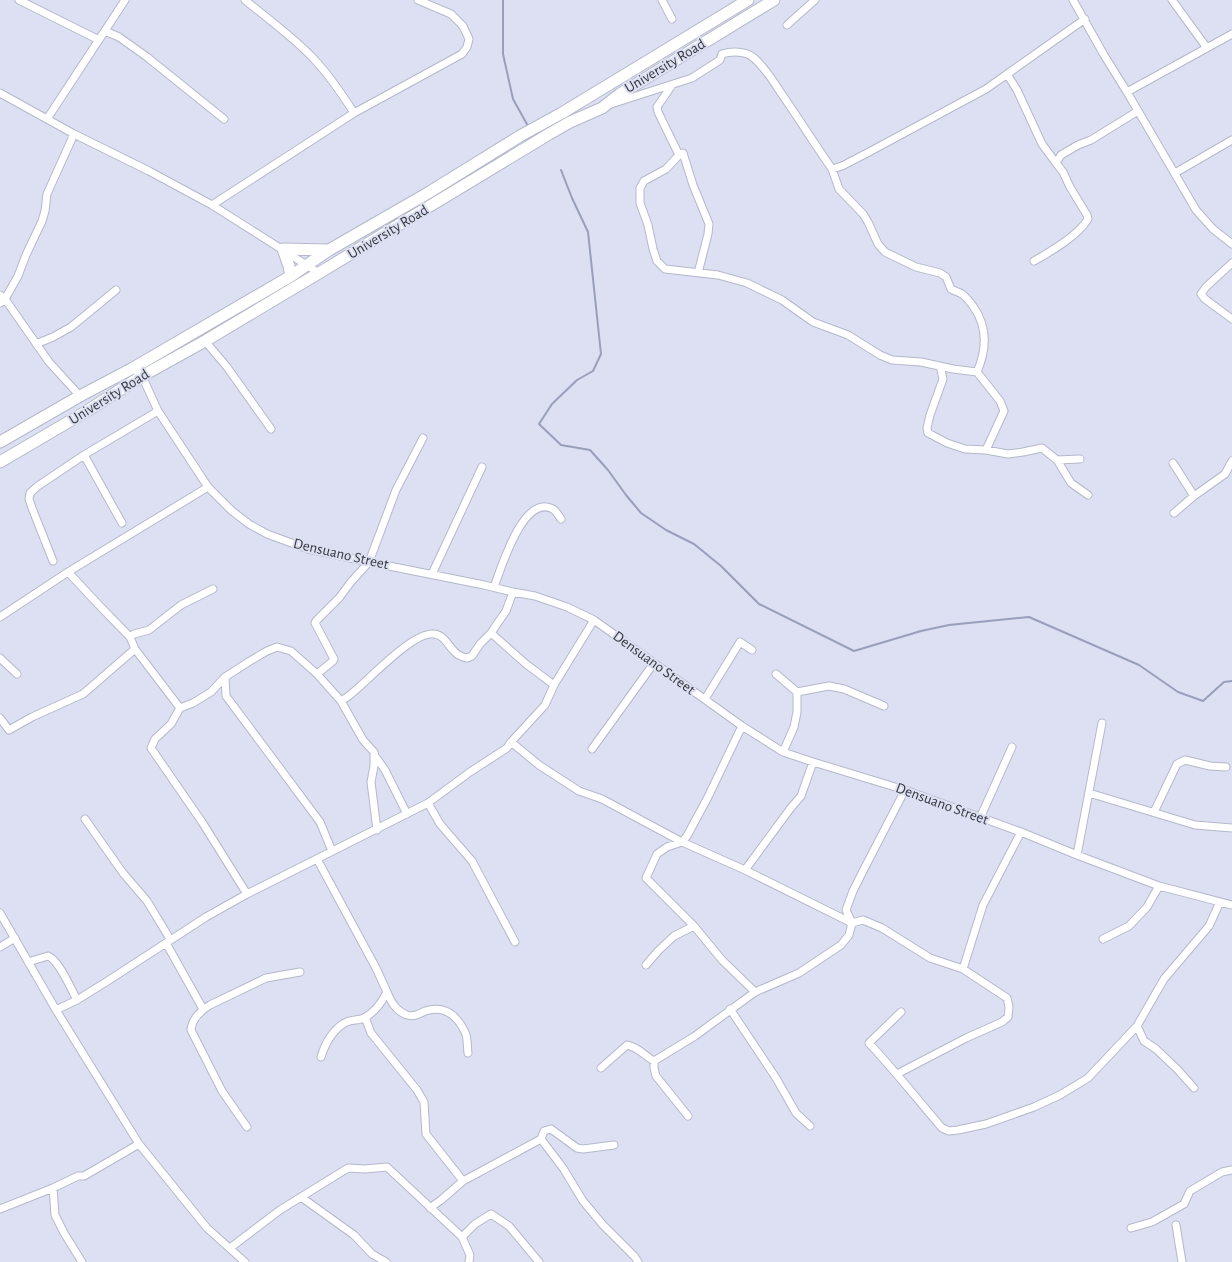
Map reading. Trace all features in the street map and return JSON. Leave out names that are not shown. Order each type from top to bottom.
[{"type":"highway","name":"University Road","points":[[0,442],[80,396],[133,368],[291,276],[329,250],[428,193],[520,136],[562,113],[748,0]]},
{"type":"highway","name":"University Road","points":[[0,462],[87,411],[142,376],[205,341],[549,134],[570,122],[602,108],[620,94],[774,0]]},
{"type":"highway","points":[[291,276],[290,266],[283,249],[329,250]]},
{"type":"street","points":[[19,0],[99,40]]},
{"type":"street","points":[[47,119],[125,0]]},
{"type":"street","points":[[245,0],[299,44],[314,59],[336,85],[354,113]]},
{"type":"street","points":[[212,205],[354,113],[462,54],[467,47],[469,39],[463,26],[451,14],[420,0]]},
{"type":"street","points":[[662,0],[672,18]]},
{"type":"street","points":[[787,25],[815,0]]},
{"type":"street","points":[[1074,0],[1104,55],[1196,210],[1213,230],[1232,244]]},
{"type":"street","points":[[1172,0],[1207,48]]},
{"type":"street","points":[[832,169],[842,166],[869,152],[986,89],[1022,62],[1085,19]]},
{"type":"street","points":[[105,31],[119,37],[147,57],[224,119]]},
{"type":"street","points":[[1127,92],[1232,34]]},
{"type":"street","points":[[602,108],[692,78],[720,60],[722,54],[730,51],[753,57],[773,81],[795,112],[832,169],[840,189],[863,214],[878,244],[885,252],[916,267],[940,273],[946,277],[951,289],[962,294],[977,312],[985,335],[981,362],[977,372]]},
{"type":"street","points":[[1007,74],[1018,90],[1042,144],[1063,172],[1088,219],[1086,223],[1068,239],[1034,261]]},
{"type":"street","points":[[672,85],[657,107],[679,155]]},
{"type":"street","points":[[0,93],[74,134],[212,205],[283,249],[318,273]]},
{"type":"street","points":[[1056,163],[1061,155],[1078,145],[1091,140],[1138,111]]},
{"type":"street","points":[[74,134],[47,194],[42,221],[18,276],[2,299],[49,362],[80,396]]},
{"type":"street","points":[[1174,173],[1232,140]]},
{"type":"street","points":[[698,273],[708,234],[709,224],[693,185],[683,153],[679,155],[666,169],[644,181],[640,188],[640,203],[648,225],[657,262],[665,269],[698,273],[718,275],[747,283],[782,300],[813,322],[848,335],[880,355],[892,360],[921,362],[977,372],[1000,401],[1004,411],[986,450]]},
{"type":"street","points":[[1232,263],[1206,287],[1202,294],[1205,299],[1232,319]]},
{"type":"street","points":[[36,344],[53,337],[70,327],[116,290]]},
{"type":"street","points":[[205,341],[227,367],[271,429]]},
{"type":"street","points":[[940,366],[943,380],[930,415],[928,433],[947,443],[964,449],[986,450],[1008,454],[1042,448],[1057,460],[1071,483],[1088,495]]},
{"type":"street","name":"Densuano Street","points":[[133,368],[142,376],[158,411],[208,487],[232,511],[249,524],[267,534],[308,548],[535,596],[567,607],[594,620],[742,726],[783,752],[905,790],[1021,832],[1159,886],[1232,905]]},
{"type":"street","points":[[53,561],[32,508],[29,499],[30,493],[84,455],[158,411]]},
{"type":"street","points":[[317,674],[334,661],[334,658],[315,623],[339,598],[369,562],[396,490],[423,438]]},
{"type":"street","points":[[84,455],[122,523]]},
{"type":"street","points":[[1057,460],[1080,459]]},
{"type":"street","points":[[1174,513],[1194,496],[1225,474],[1232,461]]},
{"type":"street","points":[[1173,463],[1194,496]]},
{"type":"street","points":[[432,574],[482,467]]},
{"type":"street","points":[[0,616],[68,572],[208,487]]},
{"type":"street","points":[[494,587],[509,548],[525,518],[533,511],[544,507],[553,509],[561,518]]},
{"type":"street","points":[[68,572],[130,637],[135,649],[180,708]]},
{"type":"street","points":[[130,637],[134,634],[149,630],[181,605],[213,589]]},
{"type":"street","points":[[341,701],[406,646],[423,635],[433,634],[444,638],[460,656],[467,658],[472,656],[480,644],[491,633],[506,611],[513,592]]},
{"type":"street","points":[[56,1010],[77,1000],[206,917],[247,894],[377,830],[428,803],[470,772],[507,748],[544,705],[554,685],[594,620]]},
{"type":"street","points":[[491,633],[526,664],[554,685]]},
{"type":"street","points":[[704,699],[740,642],[752,650]]},
{"type":"street","points":[[247,894],[202,822],[152,748],[155,739],[171,724],[180,708],[193,704],[211,692],[225,677],[267,651],[278,647],[291,651],[317,674],[341,701],[363,740],[374,752],[393,785],[407,814]]},
{"type":"street","points":[[0,718],[9,730],[32,717],[83,694],[135,649]]},
{"type":"street","points":[[0,658],[17,674]]},
{"type":"street","points":[[592,749],[654,663]]},
{"type":"street","points":[[776,674],[797,692],[797,712],[794,727],[783,752]]},
{"type":"street","points":[[225,677],[226,696],[320,822],[332,851]]},
{"type":"street","points":[[797,692],[829,686],[844,690],[884,706]]},
{"type":"street","points":[[211,692],[226,696]]},
{"type":"street","points":[[1077,855],[1102,723]]},
{"type":"street","points":[[742,726],[708,797],[687,836],[682,842],[667,847],[657,854],[646,878],[694,926],[722,960],[755,992]]},
{"type":"street","points":[[511,742],[539,765],[579,791],[602,799],[682,842],[746,870],[852,923],[863,920],[882,928],[930,958],[962,969],[1007,998],[1009,1007],[1008,1017],[1002,1022],[966,1038],[897,1074]]},
{"type":"street","points":[[980,818],[1012,747]]},
{"type":"street","points":[[374,752],[374,766],[371,782],[377,830]]},
{"type":"street","points":[[1154,812],[1177,764],[1185,760],[1210,766],[1226,767]]},
{"type":"street","points":[[746,870],[801,796],[813,762]]},
{"type":"street","points":[[654,1061],[695,1036],[755,992],[799,973],[841,945],[849,935],[852,923],[846,910],[853,891],[905,790]]},
{"type":"street","points":[[1089,793],[1195,824],[1232,828]]},
{"type":"street","points":[[428,803],[440,824],[472,861],[515,942]]},
{"type":"street","points":[[85,819],[123,873],[147,901],[203,1009]]},
{"type":"street","points":[[962,969],[983,905],[1021,832]]},
{"type":"street","points":[[317,859],[372,961],[392,1005],[407,1015],[417,1016],[426,1011],[442,1010],[454,1015],[465,1033],[468,1053]]},
{"type":"street","points":[[1103,939],[1129,926],[1147,907],[1159,886]]},
{"type":"street","points":[[902,1012],[869,1043],[942,1128],[949,1131],[986,1124],[1034,1107],[1060,1095],[1088,1078],[1136,1026],[1164,979],[1209,926],[1220,902]]},
{"type":"street","points":[[0,913],[56,1010],[139,1144],[208,1228],[245,1262]]},
{"type":"street","points":[[646,965],[674,936],[694,926]]},
{"type":"street","points":[[0,947],[15,938]]},
{"type":"street","points":[[28,962],[51,956],[77,1000]]},
{"type":"street","points":[[247,1127],[222,1090],[191,1030],[193,1021],[203,1009],[266,978],[300,972]]},
{"type":"street","points":[[321,1057],[328,1038],[344,1023],[365,1017],[382,1002],[387,992]]},
{"type":"street","points":[[730,1010],[776,1078],[796,1113],[810,1126]]},
{"type":"street","points":[[365,1017],[371,1033],[417,1090],[424,1102],[426,1134],[463,1181]]},
{"type":"street","points":[[1136,1026],[1144,1041],[1156,1049],[1177,1068],[1194,1088]]},
{"type":"street","points":[[601,1068],[627,1045],[633,1046],[654,1061]]},
{"type":"street","points":[[654,1061],[656,1076],[688,1116]]},
{"type":"street","points":[[430,1208],[463,1181],[541,1138],[544,1132],[550,1129],[578,1148],[583,1149],[614,1145]]},
{"type":"street","points":[[541,1138],[563,1168],[583,1201],[603,1225],[635,1257],[638,1262]]},
{"type":"street","points":[[0,1209],[53,1188],[78,1176],[84,1176],[139,1144]]},
{"type":"street","points":[[230,1248],[280,1210],[348,1168],[365,1169],[387,1166],[462,1237],[470,1255],[469,1262]]},
{"type":"street","points":[[1131,1228],[1152,1222],[1184,1204],[1190,1191],[1222,1172],[1232,1170]]},
{"type":"street","points":[[53,1188],[55,1215],[82,1262]]},
{"type":"street","points":[[301,1197],[354,1235],[372,1254],[386,1262]]},
{"type":"street","points":[[462,1237],[475,1224],[491,1214],[509,1226],[539,1262]]},
{"type":"street","points":[[1176,1225],[1182,1262]]},
{"type":"waterway","points":[[503,0],[503,54],[513,99],[528,126]]},
{"type":"waterway","points":[[561,170],[588,232],[601,354],[593,371],[577,380],[552,404],[539,424],[561,445],[590,450],[608,470],[641,513],[666,530],[694,544],[721,566],[759,604],[854,651],[921,631],[949,625],[1029,617],[1139,665],[1178,692],[1203,701],[1224,682],[1232,681]]}]
